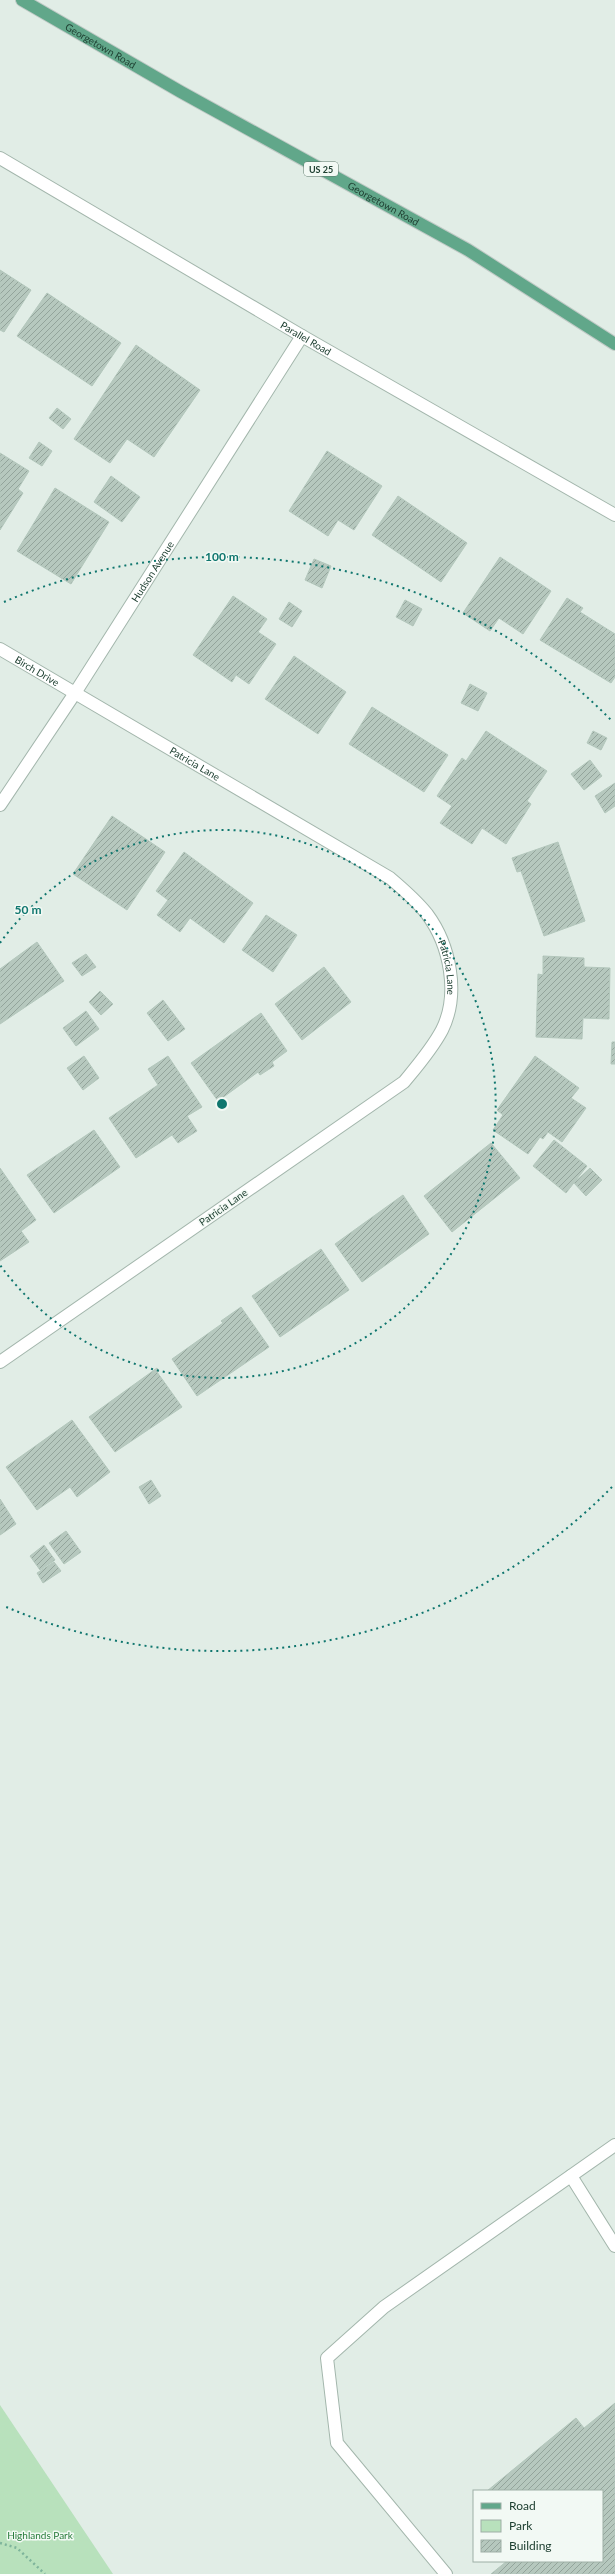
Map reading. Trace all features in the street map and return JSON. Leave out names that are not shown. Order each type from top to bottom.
[{"type":"main road","name":"Georgetown Road","points":[[22,0],[181,92],[468,250],[615,344]]},
{"type":"street","name":"Parallel Road","points":[[0,158],[302,336],[615,515]]},
{"type":"street","name":"Hudson Avenue","points":[[0,805],[75,693],[302,336]]},
{"type":"street","name":"Birch Drive","points":[[0,649],[75,693]]},
{"type":"street","name":"Patricia Lane","points":[[0,1362],[404,1082],[425,1056],[442,1029],[450,1003],[451,976],[444,943],[428,915],[413,898],[390,878],[75,693]]},
{"type":"street","points":[[446,2574],[337,2444],[327,2358],[384,2307],[615,2145]]},
{"type":"street","points":[[571,2176],[615,2246]]},
{"type":"path","points":[[0,2544],[17,2548],[45,2574]]},
{"type":"green space","name":"Highlands Park","points":[[0,2405],[113,2574],[0,2574]]},
{"type":"building","points":[[0,270],[31,290],[4,332],[0,330]]},
{"type":"building","points":[[47,293],[121,343],[92,386],[17,336]]},
{"type":"building","points":[[136,345],[200,390],[154,457],[127,439],[110,463],[74,439]]},
{"type":"building","points":[[57,408],[71,419],[63,429],[49,418]]},
{"type":"building","points":[[39,442],[52,451],[42,466],[29,458]]},
{"type":"building","points":[[327,451],[382,486],[354,530],[338,520],[328,536],[289,511]]},
{"type":"building","points":[[0,453],[29,471],[18,489],[23,493],[0,530]]},
{"type":"building","points":[[111,476],[140,497],[122,522],[94,502]]},
{"type":"building","points":[[55,488],[109,522],[71,584],[17,551]]},
{"type":"building","points":[[398,496],[467,543],[441,582],[372,535]]},
{"type":"building","points":[[500,557],[551,591],[523,634],[499,618],[490,631],[463,613]]},
{"type":"building","points":[[314,559],[331,566],[322,588],[305,580]]},
{"type":"building","points":[[233,596],[267,619],[258,632],[276,644],[249,684],[236,675],[232,682],[193,655]]},
{"type":"building","points":[[567,598],[583,608],[580,612],[615,634],[615,677],[611,683],[540,640]]},
{"type":"building","points":[[405,600],[422,609],[413,626],[396,617]]},
{"type":"building","points":[[289,602],[302,611],[292,627],[279,619]]},
{"type":"building","points":[[294,656],[346,692],[318,734],[265,699]]},
{"type":"building","points":[[470,684],[487,693],[478,711],[461,703]]},
{"type":"building","points":[[372,707],[448,755],[424,792],[349,744]]},
{"type":"building","points":[[486,731],[547,771],[527,801],[531,804],[506,844],[482,828],[472,844],[440,823],[452,806],[437,796],[462,758],[466,761]]},
{"type":"building","points":[[593,731],[607,738],[601,750],[587,743]]},
{"type":"building","points":[[590,760],[602,776],[584,790],[571,774]]},
{"type":"building","points":[[615,783],[615,806],[605,813],[595,796]]},
{"type":"building","points":[[112,816],[165,852],[127,910],[73,874]]},
{"type":"building","points":[[558,842],[585,921],[544,936],[521,871],[517,872],[512,858]]},
{"type":"building","points":[[184,852],[253,903],[224,943],[190,918],[180,932],[157,915],[168,900],[156,891]]},
{"type":"building","points":[[266,915],[297,935],[273,972],[242,950]]},
{"type":"building","points":[[37,942],[64,981],[0,1024],[0,969]]},
{"type":"building","points":[[86,954],[96,967],[82,976],[72,963]]},
{"type":"building","points":[[543,956],[584,958],[584,967],[610,968],[609,1019],[583,1018],[582,1039],[536,1037],[538,974],[543,975]]},
{"type":"building","points":[[324,967],[351,1002],[302,1040],[275,1004]]},
{"type":"building","points":[[100,991],[113,1004],[101,1015],[89,1002]]},
{"type":"building","points":[[163,1000],[185,1029],[168,1041],[147,1013]]},
{"type":"building","points":[[86,1011],[99,1029],[76,1046],[63,1028]]},
{"type":"building","points":[[261,1013],[287,1051],[272,1062],[274,1066],[260,1075],[258,1072],[218,1101],[191,1063]]},
{"type":"building","points":[[612,1042],[615,1042],[615,1064],[611,1064]]},
{"type":"building","points":[[84,1056],[99,1078],[83,1090],[67,1068]]},
{"type":"building","points":[[168,1056],[202,1107],[187,1116],[197,1131],[178,1143],[172,1135],[136,1158],[109,1118],[158,1085],[148,1069]]},
{"type":"building","points":[[535,1056],[579,1088],[571,1098],[586,1108],[562,1142],[548,1132],[543,1139],[540,1137],[528,1154],[493,1130],[503,1115],[497,1110]]},
{"type":"building","points":[[94,1130],[120,1167],[54,1213],[27,1175]]},
{"type":"building","points":[[554,1140],[587,1166],[566,1193],[533,1166]]},
{"type":"building","points":[[491,1143],[520,1178],[452,1232],[424,1196]]},
{"type":"building","points":[[0,1168],[36,1220],[21,1231],[29,1242],[0,1261]]},
{"type":"building","points":[[590,1168],[602,1180],[586,1196],[574,1183]]},
{"type":"building","points":[[403,1195],[429,1234],[362,1282],[335,1244]]},
{"type":"building","points":[[321,1249],[349,1290],[280,1337],[252,1296]]},
{"type":"building","points":[[241,1307],[269,1347],[197,1396],[172,1359],[223,1323],[221,1321]]},
{"type":"building","points":[[157,1368],[159,1371],[157,1372],[182,1407],[115,1452],[89,1417]]},
{"type":"building","points":[[72,1420],[110,1472],[77,1497],[70,1487],[37,1510],[6,1467]]},
{"type":"building","points":[[151,1480],[161,1496],[149,1504],[139,1487]]},
{"type":"building","points":[[0,1499],[16,1524],[0,1535]]},
{"type":"building","points":[[66,1531],[81,1552],[64,1564],[49,1543]]},
{"type":"building","points":[[44,1545],[55,1560],[40,1570],[30,1556]]},
{"type":"building","points":[[54,1562],[61,1571],[43,1583],[37,1573]]},
{"type":"building","points":[[615,2403],[615,2574],[491,2574],[506,2562],[603,2562],[603,2490],[488,2490],[576,2418],[584,2428]]}]
